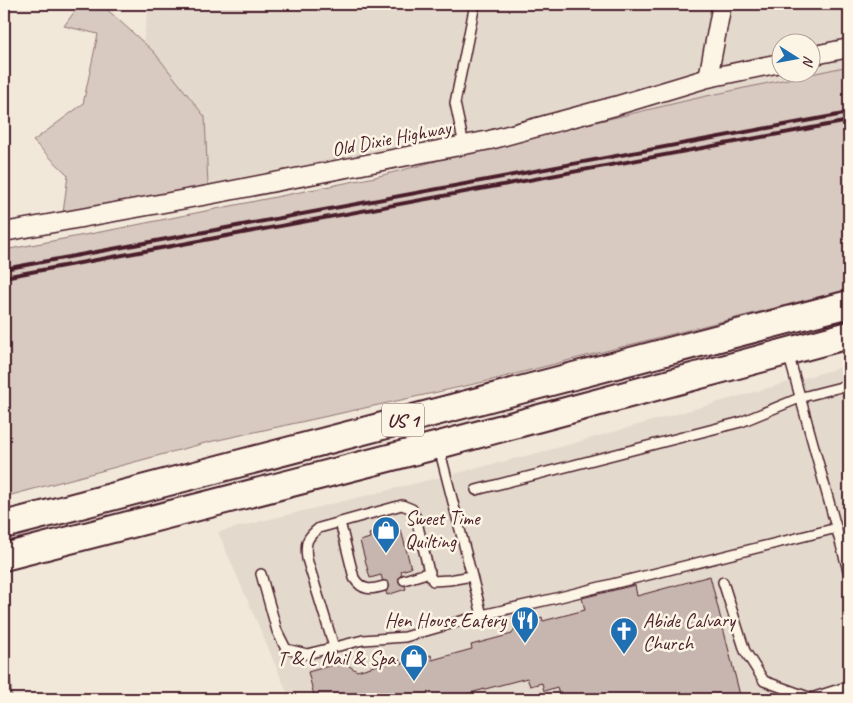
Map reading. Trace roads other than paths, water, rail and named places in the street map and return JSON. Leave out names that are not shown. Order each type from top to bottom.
[{"type":"main road","name":"US 1","points":[[4,525],[849,304]]},
{"type":"main road","points":[[438,445],[460,420],[704,354],[735,334]]},
{"type":"main road","name":"US 1","points":[[4,557],[438,445],[849,335]]},
{"type":"main road","points":[[58,542],[95,522],[344,456],[349,447],[350,434]]},
{"type":"street","points":[[708,78],[722,4]]},
{"type":"street","points":[[820,54],[849,48]]},
{"type":"street","name":"Old Dixie Highway","points":[[4,232],[208,195],[490,140],[616,106],[708,78],[770,65]]},
{"type":"lane","points":[[464,145],[455,103],[475,4]]},
{"type":"lane","points":[[788,352],[802,397],[849,574]]},
{"type":"lane","points":[[476,490],[741,422],[802,397],[849,385]]},
{"type":"lane","points":[[438,445],[482,615]]},
{"type":"lane","points":[[334,648],[307,559],[306,547],[309,535],[319,528],[402,505],[412,510],[416,518],[433,581],[437,582],[472,576]]},
{"type":"lane","points":[[340,522],[354,578],[359,585],[366,588],[384,586]]},
{"type":"lane","points":[[261,574],[277,631],[286,649],[307,654],[363,640],[405,637],[482,615],[837,528]]},
{"type":"lane","points":[[404,580],[430,572]]},
{"type":"lane","points":[[723,582],[745,651],[764,681],[809,699],[849,686]]},
{"type":"railway","points":[[4,269],[849,113]]},
{"type":"railway","points":[[4,277],[849,121]]},
{"type":"place","name":"Sweet Time Quilting","points":[[386,554]]},
{"type":"place","name":"Hen House Eatery","points":[[525,644]]},
{"type":"place","name":"Abide Calvary Church","points":[[624,655]]},
{"type":"place","name":"T & L Nail & Spa","points":[[414,682]]}]
